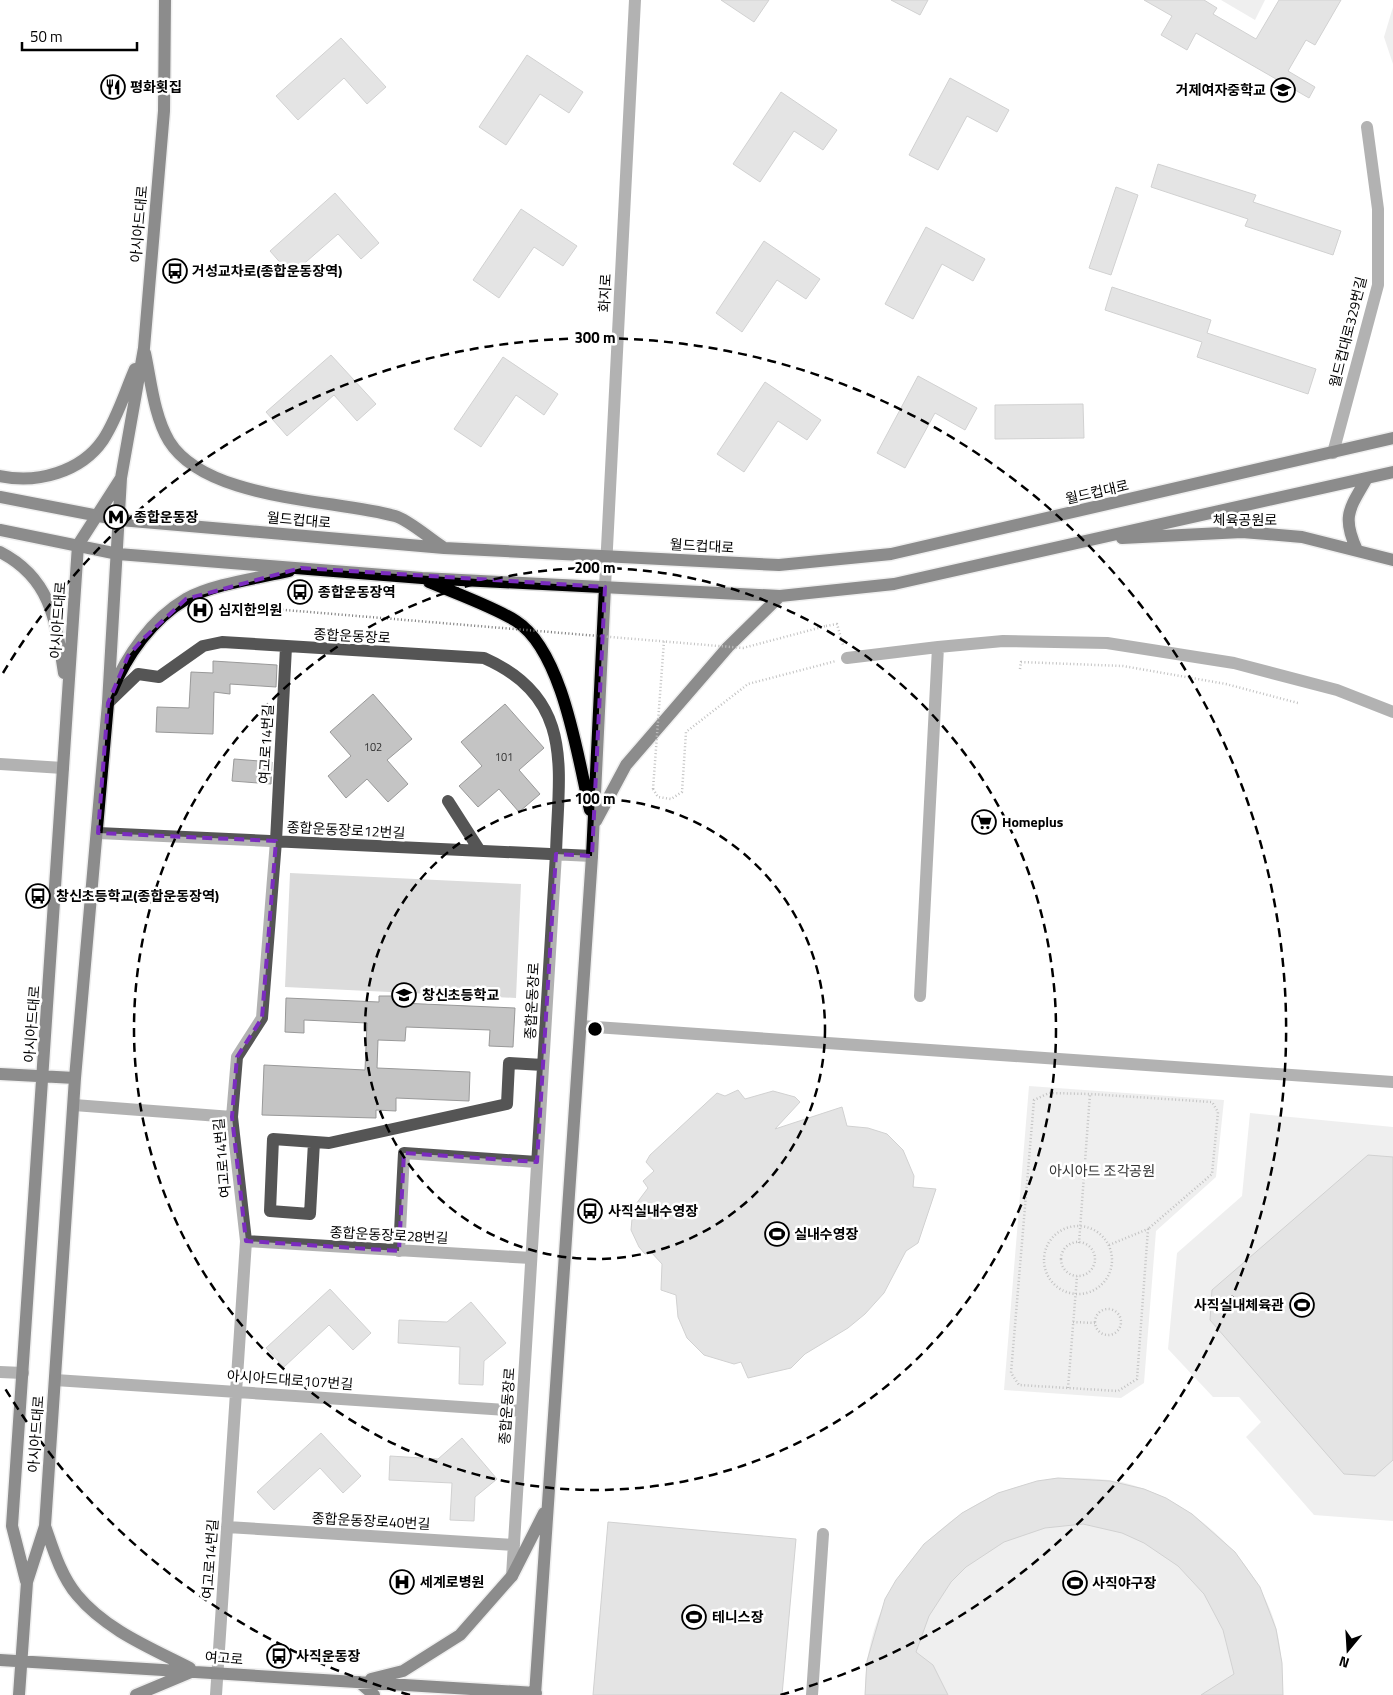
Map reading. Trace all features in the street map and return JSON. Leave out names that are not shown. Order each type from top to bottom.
[{"type":"main road","name":"아시아드대로","points":[[19,1695],[26,1582],[45,1526],[75,1078],[108,703],[121,478],[144,348],[164,111],[166,0]]},
{"type":"main road","points":[[0,476],[13,479],[38,478],[60,472],[80,462],[95,451],[114,419],[144,348]]},
{"type":"main road","points":[[144,348],[163,429],[177,452],[197,468],[219,478],[298,500],[397,517],[444,548]]},
{"type":"main road","name":"월드컵대로","points":[[0,496],[120,520],[444,548],[779,565],[891,554],[1393,438]]},
{"type":"main road","points":[[0,530],[78,544],[118,554],[422,578],[780,596],[894,584],[1393,472]]},
{"type":"main road","name":"아시아드대로","points":[[26,1582],[12,1526],[44,1077],[78,544],[121,478]]},
{"type":"main road","points":[[1357,550],[1348,532],[1348,518],[1352,504],[1367,478]]},
{"type":"main road","name":"체육공원로","points":[[1094,539],[1175,537],[1242,532],[1302,537],[1393,560]]},
{"type":"main road","points":[[0,552],[16,560],[31,573],[42,589],[54,617],[68,698]]},
{"type":"main road","points":[[108,703],[128,656],[159,621],[186,599],[207,591],[302,568]]},
{"type":"main road","points":[[422,578],[517,622],[538,642],[552,669],[565,704],[594,826]]},
{"type":"main road","points":[[536,1694],[594,826],[605,587]]},
{"type":"main road","points":[[594,826],[626,765],[728,647],[780,596]]},
{"type":"main road","points":[[0,1074],[75,1078]]},
{"type":"main road","points":[[359,1682],[404,1671],[460,1635],[512,1576],[547,1508]]},
{"type":"main road","points":[[45,1526],[56,1557],[77,1595],[96,1614],[122,1633],[194,1670]]},
{"type":"main road","name":"여고로","points":[[0,1660],[194,1670],[536,1694]]},
{"type":"main road","points":[[136,1695],[194,1670]]},
{"type":"main road","points":[[359,1682],[374,1695]]},
{"type":"street","name":"화지로","points":[[605,587],[635,0]]},
{"type":"street","name":"월드컵대로329번길","points":[[1333,453],[1378,285],[1378,209],[1367,127]]},
{"type":"street","points":[[846,658],[1003,641],[1107,643],[1234,663],[1337,690],[1393,712]]},
{"type":"street","name":"종합운동장로","points":[[108,703],[138,674],[159,677],[203,646],[222,642],[484,658],[521,680],[546,709],[554,728],[559,750],[556,854],[512,1576]]},
{"type":"street","name":"여고로14번길","points":[[216,1695],[246,1241],[232,1117],[237,1057],[262,1018],[276,841],[286,647]]},
{"type":"street","points":[[920,996],[938,647]]},
{"type":"street","points":[[0,764],[63,768]]},
{"type":"street","points":[[448,801],[480,851]]},
{"type":"street","name":"종합운동장로12번길","points":[[98,833],[592,856]]},
{"type":"street","points":[[581,1026],[1393,1082]]},
{"type":"street","points":[[314,1142],[310,1214],[270,1211],[273,1139],[329,1143],[508,1104],[509,1063],[543,1065]]},
{"type":"street","points":[[74,1105],[232,1117]]},
{"type":"street","points":[[400,1251],[404,1153],[537,1162]]},
{"type":"street","name":"종합운동장로28번길","points":[[246,1241],[531,1258]]},
{"type":"street","points":[[0,1372],[22,1373]]},
{"type":"street","name":"아시아드대로107번길","points":[[55,1380],[522,1411]]},
{"type":"street","name":"종합운동장로40번길","points":[[227,1527],[514,1545]]},
{"type":"street","points":[[812,1695],[823,1534]]},
{"type":"path","points":[[237,606],[664,641],[743,648],[837,624],[846,658],[748,684],[686,732],[682,792],[670,799],[658,797],[653,789],[664,641]]},
{"type":"path","points":[[1020,669],[1021,662],[1123,666],[1226,684],[1298,703]]},
{"type":"path","points":[[1108,1245],[1148,1229],[1212,1174],[1218,1112],[1212,1102],[1049,1093],[1034,1100],[1011,1373],[1019,1385],[1118,1391],[1137,1379],[1148,1229]]},
{"type":"path","points":[[1079,1242],[1090,1094]]},
{"type":"path","points":[[1069,1227],[1091,1228],[1101,1234],[1108,1245],[1112,1254],[1112,1265],[1108,1275],[1101,1284],[1092,1290],[1075,1293],[1060,1288],[1052,1281],[1046,1271],[1044,1260],[1046,1249],[1055,1235],[1069,1227]]},
{"type":"path","points":[[1079,1242],[1094,1252],[1095,1263],[1089,1273],[1077,1276],[1064,1269],[1061,1258],[1066,1248],[1079,1242]]},
{"type":"path","points":[[1068,1388],[1077,1276]]},
{"type":"path","points":[[1105,1310],[1114,1311],[1120,1321],[1116,1331],[1109,1335],[1101,1333],[1095,1323],[1098,1314],[1105,1310]]},
{"type":"path","points":[[1073,1322],[1095,1323]]},
{"type":"highlighted area","points":[[301,568],[605,587],[592,856],[556,854],[537,1162],[404,1153],[399,1251],[246,1241],[232,1117],[237,1057],[262,1018],[276,841],[98,833],[108,703],[128,656],[144,638],[186,599]]},
{"type":"green space","points":[[1221,0],[1265,0],[1255,20]]},
{"type":"green space","points":[[1393,7],[1393,64],[1384,37]]},
{"type":"green space","points":[[290,873],[521,884],[516,998],[285,987]]},
{"type":"green space","name":"아시아드 조각공원","points":[[1029,1086],[1224,1100],[1216,1177],[1156,1231],[1144,1383],[1121,1398],[1004,1390]]},
{"type":"green space","points":[[1250,1113],[1393,1127],[1393,1521],[1314,1515],[1246,1437],[1261,1422],[1239,1397],[1213,1397],[1168,1349],[1177,1253],[1242,1196]]},
{"type":"green space","name":"사직야구장","points":[[1058,1478],[1122,1482],[1148,1490],[1197,1518],[1219,1537],[1239,1558],[1255,1581],[1268,1605],[1279,1639],[1283,1695],[865,1695],[868,1654],[879,1616],[896,1581],[920,1550],[949,1523],[982,1502],[1018,1487]]},
{"type":"building","points":[[721,0],[769,0],[754,22]]},
{"type":"building","points":[[891,0],[928,0],[920,15]]},
{"type":"building","points":[[1144,0],[1204,0],[1217,8],[1213,14],[1256,39],[1279,0],[1341,0],[1315,45],[1306,40],[1288,71],[1315,87],[1309,98],[1196,33],[1187,50],[1161,35],[1172,16]]},
{"type":"building","points":[[341,38],[386,87],[367,104],[344,78],[298,120],[276,96]]},
{"type":"building","points":[[527,55],[583,92],[569,113],[540,94],[506,145],[479,127]]},
{"type":"building","points":[[950,78],[1009,110],[997,132],[967,116],[938,170],[909,155]]},
{"type":"building","points":[[781,92],[837,130],[823,150],[794,131],[760,182],[733,164]]},
{"type":"building","points":[[1158,164],[1256,195],[1253,202],[1341,231],[1333,255],[1245,226],[1248,219],[1151,187]]},
{"type":"building","points":[[1116,187],[1138,195],[1111,275],[1089,268]]},
{"type":"building","points":[[335,193],[379,243],[361,259],[338,234],[291,275],[270,251]]},
{"type":"building","points":[[521,209],[577,246],[563,266],[534,247],[499,298],[473,280]]},
{"type":"building","points":[[926,227],[985,259],[973,281],[942,264],[913,319],[885,304]]},
{"type":"building","points":[[764,241],[820,279],[806,299],[777,280],[742,332],[716,313]]},
{"type":"building","points":[[1112,287],[1211,320],[1207,333],[1316,369],[1308,394],[1197,357],[1202,342],[1105,310]]},
{"type":"building","points":[[331,355],[376,404],[357,421],[334,395],[287,436],[266,412]]},
{"type":"building","points":[[503,357],[558,394],[544,415],[516,395],[481,447],[454,429]]},
{"type":"building","points":[[918,376],[977,408],[965,430],[935,413],[905,468],[877,453]]},
{"type":"building","points":[[765,382],[821,420],[807,440],[778,421],[744,472],[717,454]]},
{"type":"building","points":[[1083,404],[1084,438],[995,439],[995,405]]},
{"type":"building","points":[[213,661],[277,665],[276,687],[230,684],[230,694],[214,692],[213,734],[156,732],[157,707],[189,708],[191,672],[213,673]]},
{"type":"building","points":[[373,694],[412,739],[387,760],[408,784],[388,802],[367,779],[346,798],[328,776],[351,756],[330,732]]},
{"type":"building","points":[[505,704],[544,748],[519,770],[540,794],[519,812],[499,789],[478,807],[459,786],[482,766],[461,742]]},
{"type":"building","points":[[234,759],[272,762],[271,784],[232,781]]},
{"type":"building","points":[[379,996],[400,996],[400,1003],[515,1008],[513,1047],[489,1046],[490,1030],[406,1027],[405,1041],[378,1040],[377,1068],[470,1072],[469,1101],[396,1098],[396,1111],[376,1110],[376,1118],[262,1115],[264,1065],[365,1070],[367,1023],[304,1020],[304,1033],[285,1032],[286,998],[379,1002]]},
{"type":"building","name":"실내수영장","points":[[738,1090],[745,1099],[773,1091],[795,1097],[800,1102],[775,1129],[842,1107],[847,1126],[868,1128],[887,1134],[903,1150],[914,1176],[913,1187],[936,1189],[918,1243],[906,1251],[884,1293],[865,1314],[848,1328],[805,1354],[791,1368],[748,1378],[741,1362],[734,1364],[704,1355],[687,1338],[678,1317],[676,1295],[661,1290],[662,1264],[651,1252],[645,1254],[639,1247],[631,1230],[633,1208],[648,1188],[643,1181],[654,1171],[646,1162],[650,1155],[717,1093],[725,1096]]},
{"type":"building","name":"사직실내체육관","points":[[1368,1155],[1393,1157],[1393,1460],[1375,1476],[1344,1474],[1210,1320],[1212,1290]]},
{"type":"building","points":[[330,1289],[371,1333],[353,1350],[329,1325],[284,1367],[266,1348]]},
{"type":"building","points":[[471,1302],[506,1343],[484,1361],[483,1385],[459,1384],[460,1347],[398,1343],[399,1320],[447,1322]]},
{"type":"building","points":[[321,1433],[361,1476],[343,1493],[320,1468],[274,1510],[257,1492]]},
{"type":"building","points":[[462,1438],[497,1479],[475,1497],[474,1521],[450,1520],[452,1483],[389,1480],[390,1456],[438,1459]]},
{"type":"building","points":[[1058,1478],[1110,1481],[1144,1489],[1166,1498],[1192,1514],[1235,1552],[1260,1587],[1276,1629],[1282,1663],[1283,1695],[1201,1695],[1234,1674],[1223,1630],[1204,1594],[1178,1566],[1144,1543],[1122,1533],[1083,1524],[1045,1528],[1004,1542],[966,1567],[951,1582],[929,1616],[916,1652],[933,1665],[948,1695],[865,1695],[867,1661],[885,1599],[896,1580],[924,1544],[962,1513],[998,1493],[1037,1481]]},
{"type":"building","name":"테니스장","points":[[608,1522],[796,1539],[782,1695],[593,1695]]},
{"type":"place","name":"평화횟집","points":[[113,87]]},
{"type":"place","name":"거제여자중학교","points":[[1283,90]]},
{"type":"place","name":"거성교차로(종합운동장역)","points":[[175,271]]},
{"type":"place","name":"종합운동장","points":[[116,517]]},
{"type":"place","name":"종합운동장역","points":[[300,592]]},
{"type":"place","name":"심지한의원","points":[[200,610]]},
{"type":"place","name":"Homeplus","points":[[984,822]]},
{"type":"place","name":"창신초등학교(종합운동장역)","points":[[38,896]]},
{"type":"place","name":"창신초등학교","points":[[404,995]]},
{"type":"place","name":"사직실내수영장","points":[[590,1211]]},
{"type":"place","name":"실내수영장","points":[[777,1234]]},
{"type":"place","name":"사직실내체육관","points":[[1302,1305]]},
{"type":"place","name":"세계로병원","points":[[402,1582]]},
{"type":"place","name":"사직야구장","points":[[1075,1583]]},
{"type":"place","name":"테니스장","points":[[694,1617]]},
{"type":"place","name":"사직운동장","points":[[279,1656]]}]
